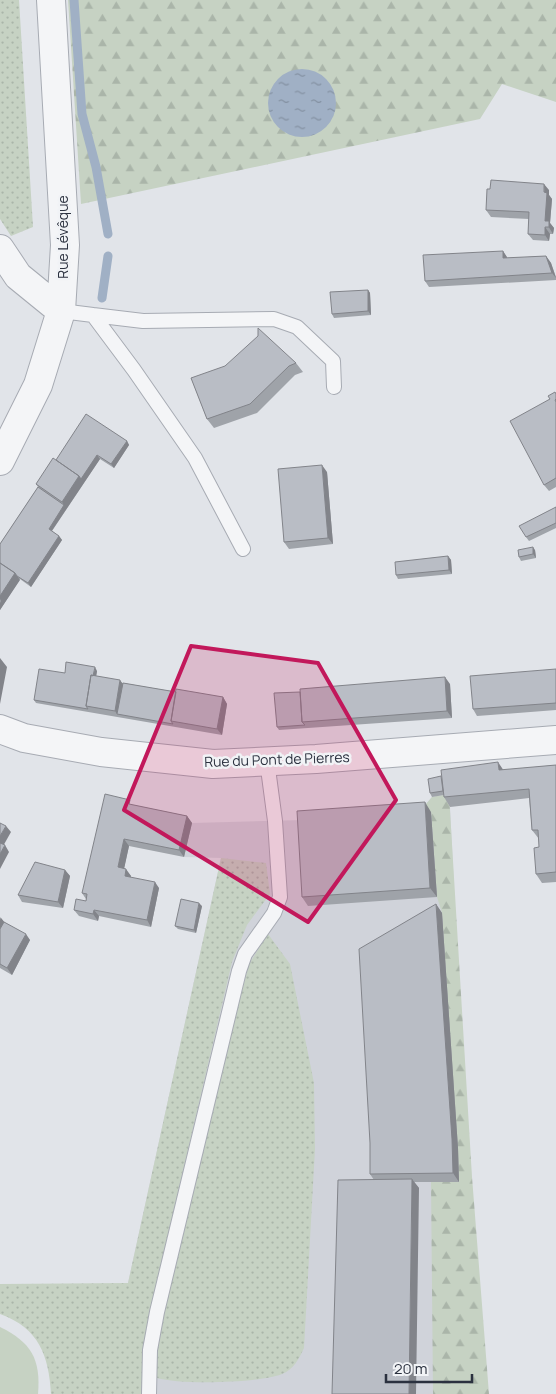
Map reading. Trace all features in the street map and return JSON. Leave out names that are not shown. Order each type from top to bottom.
[{"type":"street","name":"Rue Lévêque","points":[[0,461],[38,385],[60,311],[65,245],[51,0]]},
{"type":"street","points":[[0,250],[18,276],[60,311]]},
{"type":"street","name":"Rue du Pont de Pierres","points":[[0,729],[24,738],[101,752],[213,764],[556,740]]},
{"type":"lane","points":[[60,311],[143,321],[274,319],[297,327],[333,361],[334,387]]},
{"type":"lane","points":[[93,315],[195,458],[243,549]]},
{"type":"lane","points":[[149,1394],[150,1350],[157,1312],[239,970],[245,954],[274,913],[280,897],[275,821],[267,761]]},
{"type":"highlighted area","points":[[191,646],[318,663],[396,800],[308,922],[124,810]]},
{"type":"shaded area","points":[[432,797],[450,807],[458,970],[480,1307],[488,1394],[99,1394],[128,1283],[221,858],[184,857],[192,823],[303,820],[419,812]]},
{"type":"green space","points":[[0,0],[19,0],[33,227],[11,236],[0,219]]},
{"type":"green space","points":[[68,0],[556,0],[556,102],[502,84],[480,119],[81,204]]},
{"type":"green space","points":[[449,794],[472,1177],[489,1394],[433,1394],[431,1182],[459,1182],[442,913],[437,897],[431,812],[419,812],[432,797]]},
{"type":"green space","points":[[221,858],[266,863],[270,894],[247,925],[232,962],[150,1312],[141,1394],[51,1394],[48,1367],[33,1335],[13,1320],[0,1314],[0,1284],[128,1283]]},
{"type":"green space","points":[[268,934],[290,964],[314,1083],[315,1149],[304,1348],[298,1360],[289,1370],[271,1377],[220,1382],[183,1382],[157,1378],[155,1366],[158,1334],[222,1065],[249,964]]},
{"type":"green space","points":[[0,1327],[19,1339],[32,1353],[38,1371],[38,1394],[0,1394]]},
{"type":"water","points":[[302,69],[315,72],[326,79],[333,90],[336,103],[333,116],[326,127],[315,134],[302,137],[289,134],[278,127],[271,116],[268,103],[271,90],[278,79],[289,72]]},
{"type":"building","points":[[491,180],[544,184],[544,192],[547,193],[545,221],[549,221],[549,227],[545,227],[545,235],[528,234],[529,212],[486,210],[487,189],[490,189]]},
{"type":"building","points":[[503,251],[503,258],[546,256],[552,273],[425,281],[423,255]]},
{"type":"building","points":[[368,290],[368,311],[332,314],[330,292]]},
{"type":"building","points":[[258,328],[296,363],[289,366],[250,404],[207,419],[191,378],[225,366],[258,336]]},
{"type":"building","points":[[555,392],[556,478],[544,485],[510,421],[550,399],[548,396]]},
{"type":"building","points":[[86,414],[127,441],[111,464],[97,455],[81,479],[56,460]]},
{"type":"building","points":[[53,458],[79,476],[62,502],[36,484]]},
{"type":"building","points":[[322,465],[328,538],[284,542],[278,469]]},
{"type":"building","points":[[38,487],[64,505],[49,529],[59,536],[28,583],[0,563],[0,544]]},
{"type":"building","points":[[556,507],[556,523],[526,537],[519,526]]},
{"type":"building","points":[[533,547],[533,554],[519,557],[518,550]]},
{"type":"building","points":[[448,556],[449,570],[396,575],[395,562]]},
{"type":"building","points":[[0,563],[15,573],[0,596]]},
{"type":"building","points":[[66,662],[95,667],[93,676],[91,675],[86,706],[88,709],[34,700],[39,669],[65,673]]},
{"type":"building","points":[[556,669],[556,703],[473,709],[470,676]]},
{"type":"building","points":[[91,675],[120,680],[115,711],[86,706]]},
{"type":"building","points":[[445,677],[447,711],[302,722],[300,689]]},
{"type":"building","points":[[123,683],[176,692],[171,721],[173,724],[117,714]]},
{"type":"building","points":[[176,689],[223,697],[217,729],[171,721]]},
{"type":"building","points":[[300,692],[302,722],[305,725],[277,727],[274,693]]},
{"type":"building","points":[[498,762],[499,770],[556,765],[556,872],[536,874],[534,848],[539,847],[538,830],[532,830],[529,789],[444,797],[441,770]]},
{"type":"building","points":[[441,776],[443,791],[430,793],[428,779]]},
{"type":"building","points":[[105,794],[130,800],[129,804],[187,816],[179,850],[124,839],[118,867],[126,869],[125,876],[155,882],[147,920],[94,910],[93,914],[74,910],[76,899],[86,901],[87,894],[82,893]]},
{"type":"building","points":[[425,802],[430,888],[302,897],[297,811]]},
{"type":"building","points":[[0,823],[6,826],[0,836]]},
{"type":"building","points":[[0,843],[5,845],[0,854]]},
{"type":"building","points":[[35,862],[65,870],[58,902],[18,895]]},
{"type":"building","points":[[181,899],[199,903],[194,930],[175,926]]},
{"type":"building","points":[[436,904],[453,1173],[370,1174],[370,1143],[359,949]]},
{"type":"building","points":[[4,922],[26,934],[7,968],[0,964],[0,929]]},
{"type":"building","points":[[412,1179],[409,1394],[332,1394],[338,1180]]},
{"type":"waterway","points":[[74,0],[82,114],[96,167],[108,234]]},
{"type":"waterway","points":[[102,298],[108,256]]}]
